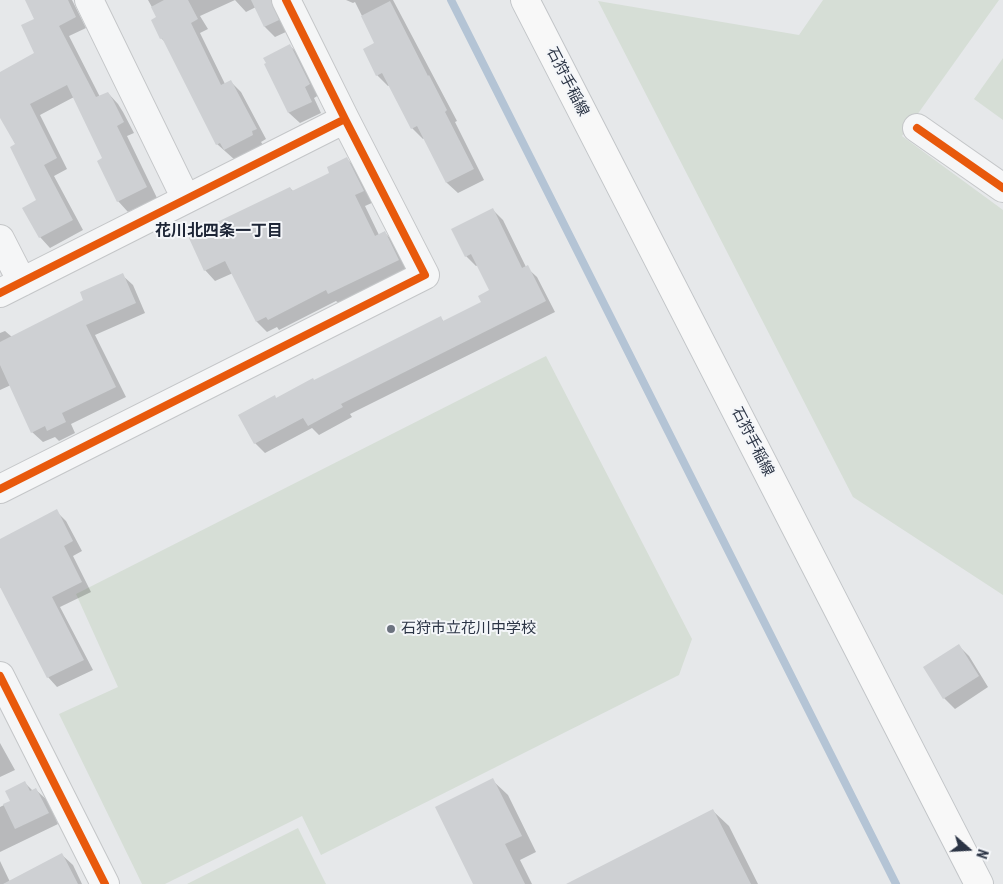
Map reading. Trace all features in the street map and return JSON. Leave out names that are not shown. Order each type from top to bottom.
[{"type":"main road","name":"石狩手稲線","points":[[525,0],[979,884]]},
{"type":"street","points":[[89,0],[186,199]]},
{"type":"street","points":[[0,488],[425,275],[286,0]]},
{"type":"street","points":[[0,239],[11,287],[345,119]]},
{"type":"street","points":[[917,128],[1003,188]]},
{"type":"street","points":[[1,678],[105,884]]},
{"type":"shaded area","points":[[823,0],[999,0],[902,136],[1003,210],[1003,595],[853,497],[598,1],[799,35]]},
{"type":"shaded area","points":[[1003,58],[1003,120],[974,99]]},
{"type":"shaded area","name":"石狩市立花川中学校","points":[[546,356],[692,639],[679,675],[321,855],[302,816],[165,884],[142,884],[59,714],[118,687],[76,594]]},
{"type":"shaded area","points":[[298,828],[326,884],[187,884]]},
{"type":"building","points":[[25,0],[68,0],[76,17],[59,26],[96,97],[108,92],[113,100],[124,122],[117,126],[147,187],[117,202],[97,161],[102,158],[67,85],[30,104],[57,158],[44,165],[73,220],[39,238],[22,208],[36,200],[10,147],[15,144],[0,118],[0,72],[34,53],[21,25],[34,19]]},
{"type":"building","points":[[164,0],[188,0],[198,19],[191,23],[221,85],[231,80],[257,129],[252,131],[253,135],[224,150],[220,143],[216,145],[151,20],[156,17],[151,7]]},
{"type":"building","points":[[251,0],[271,0],[279,20],[264,27]]},
{"type":"building","points":[[390,1],[447,110],[445,112],[474,169],[446,183],[417,126],[411,129],[382,73],[376,76],[363,49],[374,43],[361,16]]},
{"type":"building","points":[[290,44],[310,84],[305,87],[312,102],[288,113],[264,64],[266,63],[263,58]]},
{"type":"building","points":[[347,157],[364,191],[355,195],[375,236],[385,231],[399,260],[328,294],[326,290],[268,320],[266,317],[256,322],[225,261],[204,271],[188,236],[290,187],[292,191],[329,173],[327,167]]},
{"type":"building","points":[[493,208],[522,268],[528,265],[546,301],[341,404],[343,407],[308,426],[303,418],[254,444],[238,415],[275,395],[276,398],[313,378],[314,380],[441,316],[443,321],[481,302],[478,296],[489,290],[471,254],[465,257],[451,229]]},
{"type":"building","points":[[123,273],[136,303],[86,325],[116,387],[62,413],[66,422],[47,431],[45,426],[31,433],[0,365],[0,342],[83,300],[80,292]]},
{"type":"building","points":[[57,509],[73,541],[64,546],[82,582],[52,597],[84,660],[47,678],[0,587],[0,539]]},
{"type":"building","points":[[959,644],[979,676],[943,699],[923,667]]},
{"type":"building","points":[[493,778],[522,836],[505,844],[525,884],[473,884],[435,807]]},
{"type":"building","points":[[25,781],[30,791],[36,788],[49,813],[15,829],[3,804],[10,801],[5,791]]},
{"type":"building","points":[[713,809],[751,884],[566,884]]},
{"type":"building","points":[[62,853],[78,884],[3,884]]},
{"type":"waterway","points":[[451,0],[896,884]]},
{"type":"cycle path","points":[[0,489],[425,275],[286,0]]},
{"type":"cycle path","points":[[0,293],[345,119]]},
{"type":"cycle path","points":[[917,128],[1003,188]]},
{"type":"cycle path","points":[[0,676],[105,884]]},
{"type":"place","name":"石狩市立花川中学校","points":[[391,629]]},
{"type":"district","name":"花川北四条一丁目","points":[[219,232]]}]
